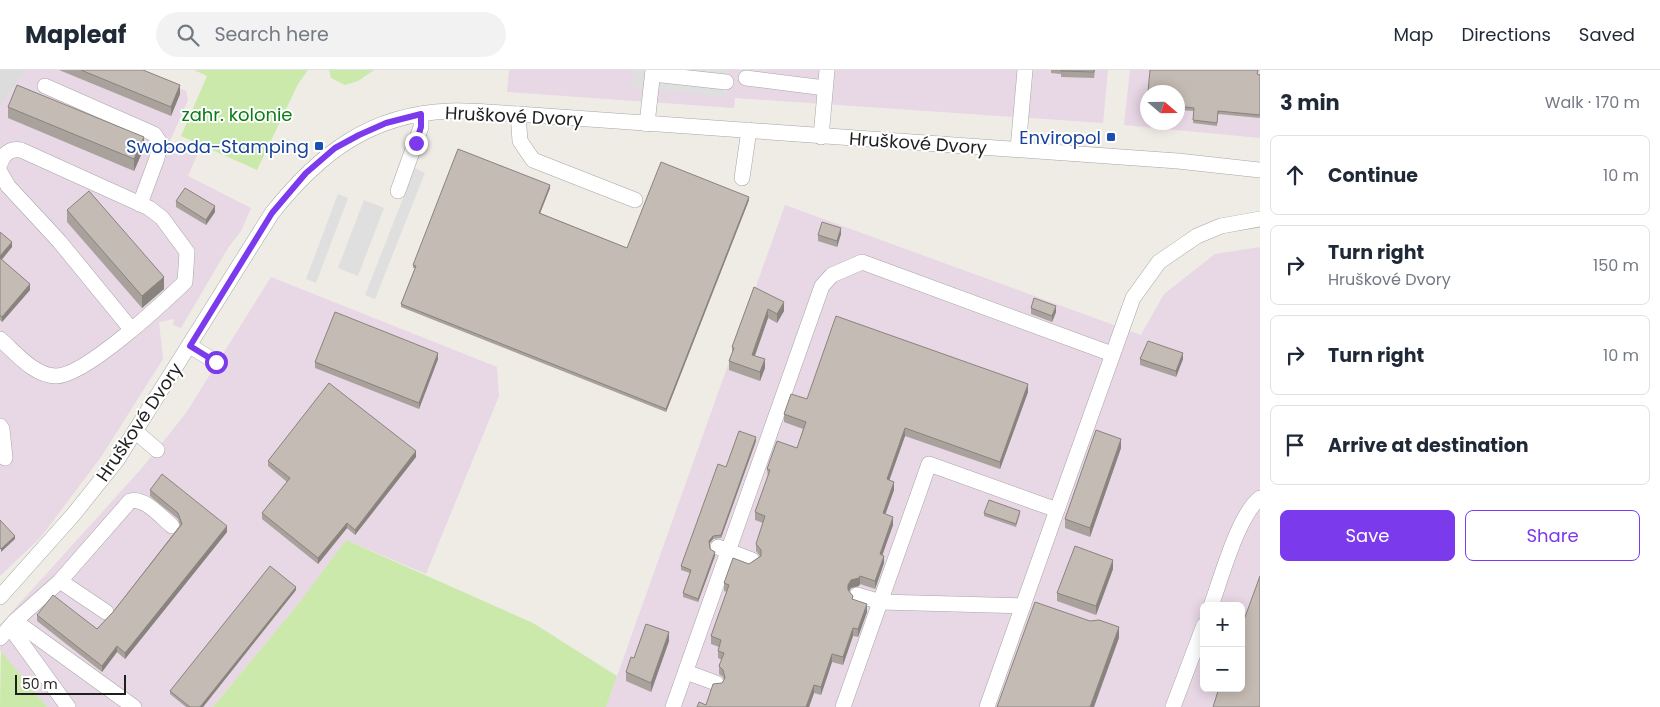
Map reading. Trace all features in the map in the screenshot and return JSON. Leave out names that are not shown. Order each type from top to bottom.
[{"type":"street","points":[[821,136],[827,70]]},
{"type":"street","points":[[1018,149],[1025,70]]},
{"type":"street","points":[[647,124],[653,72],[726,82]]},
{"type":"street","points":[[746,78],[825,88]]},
{"type":"street","points":[[44,86],[154,134],[160,142],[157,158],[140,204]]},
{"type":"street","name":"Hruškové Dvory","points":[[0,597],[73,515],[117,460],[272,213],[306,173],[335,148],[386,123],[421,114],[449,111],[518,114],[1178,161],[1260,170]]},
{"type":"street","points":[[398,191],[421,127],[421,114]]},
{"type":"street","points":[[518,114],[520,141],[533,160],[635,200]]},
{"type":"street","points":[[742,178],[749,130]]},
{"type":"street","points":[[0,164],[2,157],[9,152],[15,149],[21,150],[140,204],[162,218],[187,252],[185,282],[131,329],[81,368],[56,376],[34,369],[0,339]]},
{"type":"street","points":[[0,172],[8,186],[59,241],[131,329]]},
{"type":"street","points":[[987,707],[1133,298],[1159,262],[1208,230],[1244,220],[1260,219]]},
{"type":"street","points":[[673,707],[686,672],[724,549],[822,286],[832,275],[862,262],[1112,354]]},
{"type":"street","points":[[190,346],[216,362]]},
{"type":"street","points":[[0,426],[2,429],[5,458]]},
{"type":"street","points":[[135,432],[157,450]]},
{"type":"street","points":[[843,707],[930,464],[1056,510]]},
{"type":"street","points":[[1213,602],[1242,524],[1252,504],[1260,498]]},
{"type":"street","points":[[8,629],[60,581],[130,502],[135,500],[145,503],[172,526]]},
{"type":"street","points":[[724,549],[752,560]]},
{"type":"street","points":[[60,581],[106,612]]},
{"type":"street","points":[[856,595],[881,602],[1023,603],[1041,606]]},
{"type":"street","points":[[8,629],[68,707]]},
{"type":"street","points":[[8,629],[134,707]]},
{"type":"street","points":[[1173,707],[1200,636]]},
{"type":"street","points":[[686,672],[716,683]]},
{"type":"shaded area","points":[[0,70],[26,70],[0,107]]},
{"type":"shaded area","points":[[26,70],[137,70],[186,91],[188,100],[170,141],[197,155],[188,176],[251,208],[241,231],[228,248],[181,328],[173,325],[174,319],[159,322],[163,359],[101,457],[41,537],[0,576],[0,107]]},
{"type":"shaded area","points":[[509,70],[1108,70],[1103,123],[735,98],[734,108],[507,92]]},
{"type":"shaded area","points":[[633,70],[729,70],[727,97],[631,87]]},
{"type":"shaded area","points":[[1130,70],[1260,70],[1260,138],[1176,130],[1185,130],[1185,85],[1140,85],[1140,127],[1124,125]]},
{"type":"shaded area","points":[[415,168],[425,173],[375,299],[365,295]]},
{"type":"shaded area","points":[[338,194],[348,198],[316,283],[306,279]]},
{"type":"shaded area","points":[[364,200],[384,208],[358,276],[338,268]]},
{"type":"shaded area","points":[[785,205],[1141,335],[1164,294],[1215,254],[1260,247],[1260,707],[606,707]]},
{"type":"shaded area","points":[[271,277],[497,367],[499,396],[426,574],[346,540],[299,603],[213,707],[47,707],[0,650],[0,625],[142,468],[186,413]]},
{"type":"green space","name":"zahr. kolonie","points":[[194,70],[308,70],[298,84],[257,170],[181,136],[207,76]]},
{"type":"green space","points":[[329,70],[374,70],[358,81],[345,85],[331,78]]},
{"type":"green space","points":[[346,540],[533,623],[617,676],[606,707],[213,707],[299,603]]},
{"type":"green space","points":[[1,651],[47,707],[0,707]]},
{"type":"building","points":[[81,70],[143,70],[180,85],[171,107]]},
{"type":"building","points":[[1094,70],[1094,72],[1061,71]]},
{"type":"building","points":[[1150,70],[1258,70],[1257,74],[1260,75],[1260,115],[1218,111],[1217,123],[1193,120],[1194,108],[1185,107],[1185,85],[1149,85]]},
{"type":"building","points":[[17,85],[144,137],[134,159],[8,107]]},
{"type":"building","points":[[458,149],[550,185],[539,213],[627,248],[661,162],[749,197],[666,409],[401,304],[416,266],[413,265]]},
{"type":"building","points":[[185,188],[215,206],[206,220],[176,201]]},
{"type":"building","points":[[89,191],[164,277],[142,296],[67,210]]},
{"type":"building","points":[[822,222],[841,228],[837,241],[818,235]]},
{"type":"building","points":[[0,232],[12,242],[0,256]]},
{"type":"building","points":[[0,258],[30,284],[2,317],[0,315]]},
{"type":"building","points":[[754,287],[784,302],[777,314],[768,309],[752,355],[765,359],[760,372],[729,361],[734,348],[732,347]]},
{"type":"building","points":[[1034,298],[1056,306],[1052,316],[1031,308]]},
{"type":"building","points":[[335,312],[438,353],[419,403],[315,362]]},
{"type":"building","points":[[836,316],[1028,384],[1000,462],[905,428],[887,479],[894,482],[883,513],[893,517],[880,554],[884,556],[875,581],[860,576],[851,580],[848,585],[848,590],[853,596],[852,599],[867,604],[858,629],[853,628],[843,657],[832,654],[821,687],[814,685],[806,707],[697,707],[699,702],[706,705],[713,684],[722,683],[725,678],[723,670],[719,666],[724,653],[718,651],[721,640],[711,636],[729,585],[724,583],[733,558],[749,564],[761,556],[761,550],[756,544],[765,516],[755,512],[770,470],[767,469],[777,441],[797,448],[806,422],[784,414],[791,394],[807,399]]},
{"type":"building","points":[[1148,341],[1183,353],[1176,371],[1140,359]]},
{"type":"building","points":[[329,383],[416,451],[355,530],[347,523],[318,558],[262,513],[290,478],[268,461]]},
{"type":"building","points":[[1096,430],[1121,439],[1090,528],[1065,519]]},
{"type":"building","points":[[739,431],[756,437],[721,535],[713,536],[709,541],[710,549],[715,552],[698,599],[683,593],[691,570],[681,566],[718,464],[726,467]]},
{"type":"building","points":[[162,474],[227,526],[125,653],[117,646],[102,666],[37,615],[53,595],[97,629],[113,612],[182,524],[178,513],[150,490]]},
{"type":"building","points":[[989,500],[1020,511],[1016,524],[984,513]]},
{"type":"building","points":[[0,520],[15,536],[1,549],[0,548]]},
{"type":"building","points":[[1075,546],[1113,560],[1096,606],[1057,593]]},
{"type":"building","points":[[270,566],[296,587],[200,707],[190,707],[170,691]]},
{"type":"building","points":[[1260,576],[1260,707],[1213,707],[1218,692],[1245,692],[1245,617]]},
{"type":"building","points":[[1035,602],[1090,621],[1099,620],[1119,627],[1090,707],[997,707]]},
{"type":"building","points":[[646,624],[669,632],[651,683],[626,672],[631,657],[634,658]]},
{"type":"place","name":"Enviropol","points":[[1111,137]]},
{"type":"place","name":"Swoboda-Stamping","points":[[319,146]]},
{"type":"route","points":[[216,362],[190,346],[272,213],[294,185],[335,148],[386,123],[421,114],[421,127],[416,143]]}]
